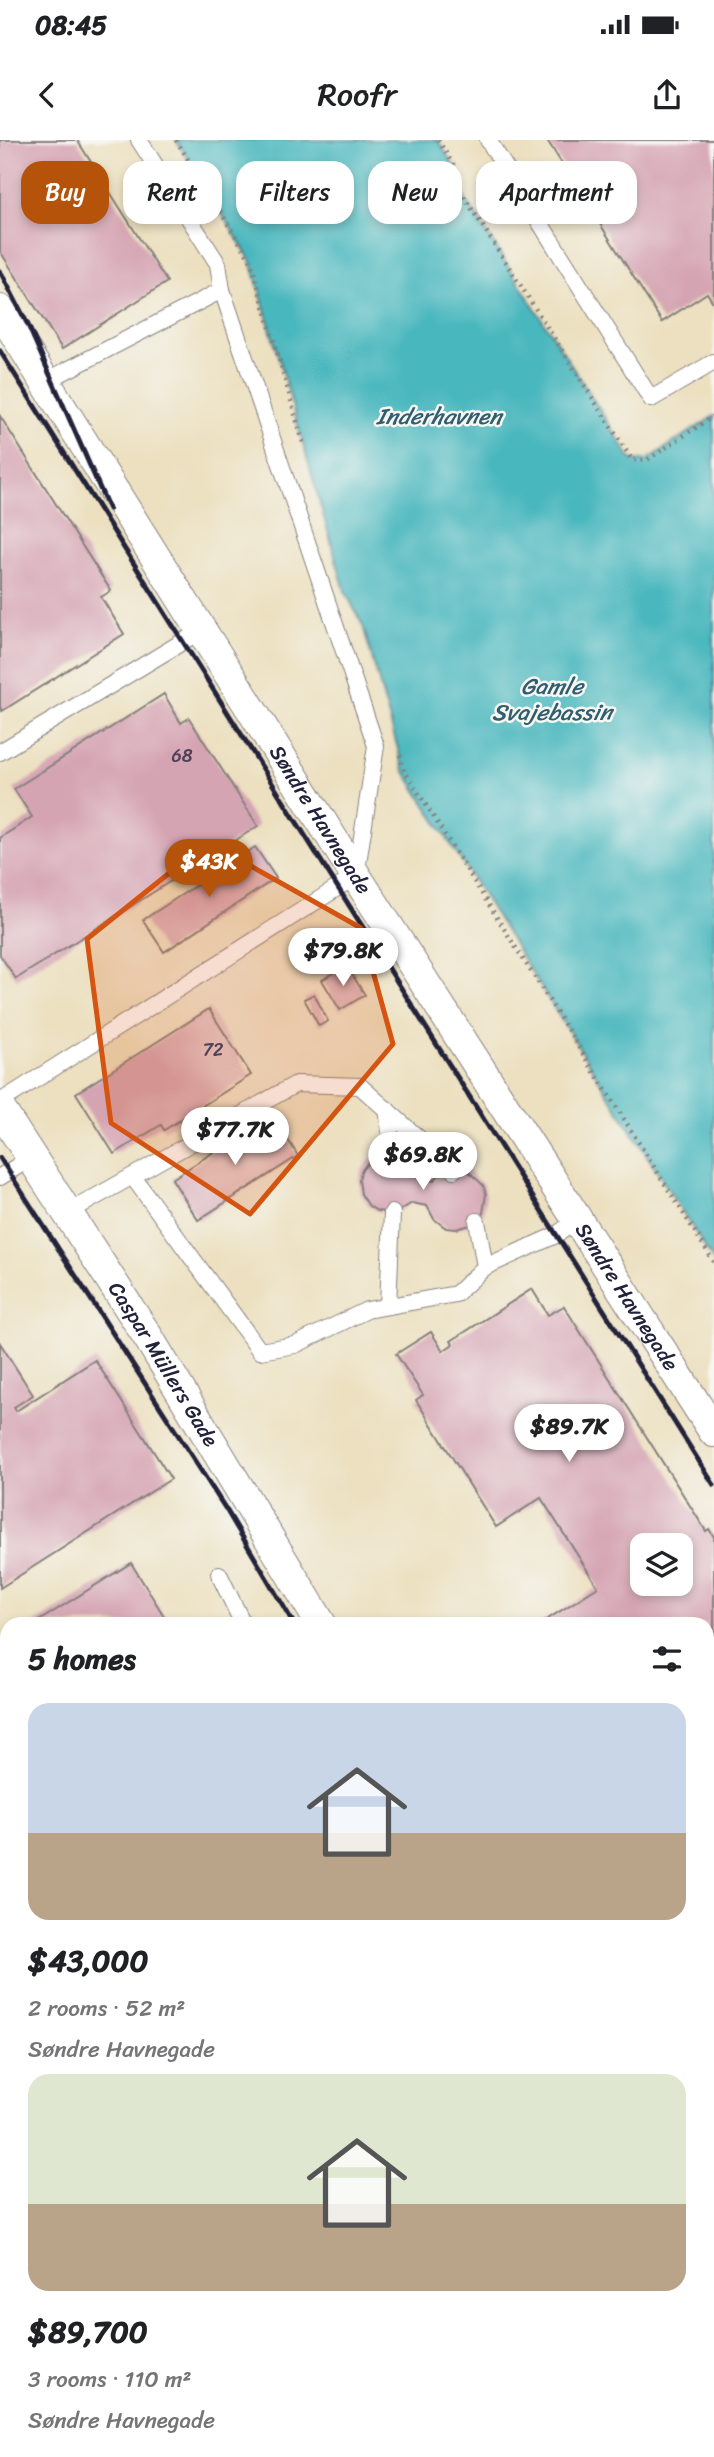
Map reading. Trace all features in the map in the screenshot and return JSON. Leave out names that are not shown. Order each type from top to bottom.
[{"type":"street","name":"Søndre Havnegade","points":[[0,310],[356,876],[714,1432]]},
{"type":"street","name":"Caspar Müllers Gade","points":[[0,1110],[148,1337],[317,1617]]},
{"type":"lane","points":[[0,1102],[356,876],[376,746],[222,290],[218,264],[139,140]]},
{"type":"lane","points":[[488,140],[651,399],[714,362]]},
{"type":"lane","points":[[46,381],[222,290]]},
{"type":"lane","points":[[0,752],[202,630]]},
{"type":"lane","points":[[67,1213],[296,1084],[360,1086],[454,1170]]},
{"type":"lane","points":[[387,1109],[393,1154]]},
{"type":"lane","points":[[0,1177],[31,1158]]},
{"type":"lane","points":[[134,1177],[260,1351],[295,1345],[367,1310],[456,1294],[485,1267],[556,1235],[577,1220]]},
{"type":"lane","points":[[388,1306],[392,1213]]},
{"type":"lane","points":[[477,1221],[485,1267]]},
{"type":"lane","points":[[219,1574],[240,1617]]},
{"type":"path","points":[[176,140],[251,261],[307,459]]},
{"type":"path","points":[[438,140],[456,169],[459,189],[632,460],[647,460],[714,416]]},
{"type":"path","points":[[397,744],[404,770],[714,1262]]},
{"type":"highlighted area","points":[[208,842],[361,928],[393,1044],[250,1214],[111,1123],[87,939]]},
{"type":"water","name":"Gamle Svajebassin","points":[[176,140],[438,140],[451,161],[368,161],[368,224],[462,224],[462,194],[476,216],[476,224],[481,224],[632,460],[647,460],[714,416],[714,1262],[404,770],[363,626],[345,591],[251,261],[222,214],[222,161],[189,161]]},
{"type":"building","points":[[0,140],[77,140],[90,161],[21,161],[21,224],[109,224],[109,190],[123,213],[123,224],[130,224],[167,282],[62,349],[0,251]]},
{"type":"building","points":[[547,140],[714,140],[714,304],[707,293],[662,322],[600,224],[637,224],[637,161],[560,161]]},
{"type":"building","points":[[0,416],[111,591],[101,597],[124,634],[2,711],[0,707]]},
{"type":"building","points":[[164,694],[181,723],[189,718],[258,826],[16,979],[0,955],[0,838],[32,817],[14,789]]},
{"type":"building","points":[[255,847],[276,878],[164,952],[143,920]]},
{"type":"building","points":[[346,965],[365,995],[340,1010],[322,980]]},
{"type":"building","points":[[314,994],[328,1021],[319,1026],[304,999]]},
{"type":"building","points":[[209,1009],[251,1075],[164,1130],[161,1125],[114,1154],[76,1093]]},
{"type":"building","points":[[272,1114],[298,1156],[198,1220],[172,1179]]},
{"type":"building","points":[[388,1154],[403,1157],[410,1163],[418,1178],[433,1181],[451,1170],[469,1172],[483,1185],[486,1194],[483,1213],[474,1224],[456,1229],[446,1228],[434,1219],[427,1206],[412,1203],[396,1213],[377,1211],[369,1206],[361,1194],[359,1180],[361,1171],[370,1160]]},
{"type":"building","points":[[532,1289],[548,1315],[564,1306],[706,1531],[709,1529],[714,1537],[714,1617],[551,1617],[598,1587],[541,1498],[496,1527],[416,1400],[423,1395],[396,1354],[431,1332],[443,1351],[453,1344],[451,1341]]},
{"type":"building","points":[[0,1343],[33,1395],[14,1407],[16,1411],[95,1360],[171,1479],[0,1588]]},
{"type":"building","points":[[131,1563],[165,1617],[45,1617]]},
{"type":"railway","points":[[0,271],[28,325],[109,509]]},
{"type":"railway","points":[[0,351],[714,1485]]},
{"type":"railway","points":[[0,1158],[227,1511],[290,1617]]},
{"type":"water label","name":"Inderhavnen","points":[[439,416]]}]
